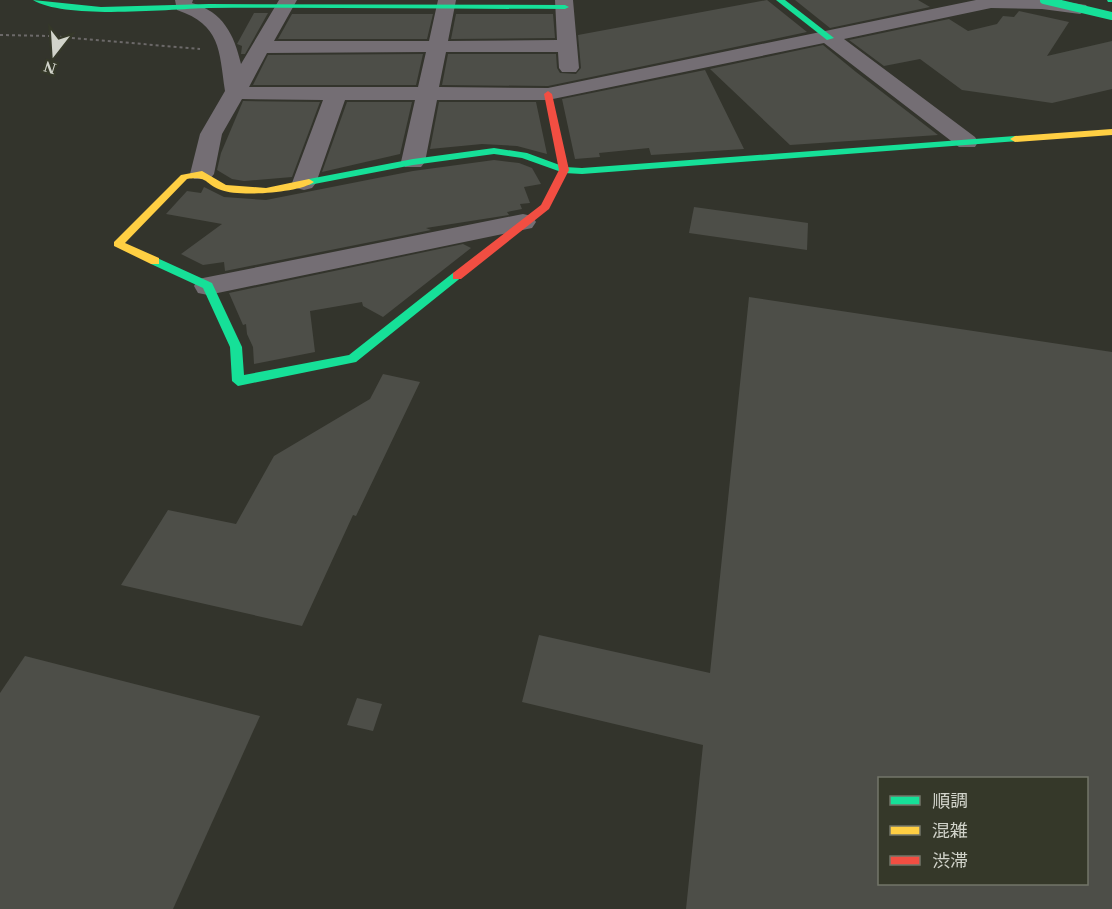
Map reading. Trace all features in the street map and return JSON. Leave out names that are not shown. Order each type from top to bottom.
[{"type":"main road","points":[[37,0],[56,7],[85,12],[183,3],[565,4]]},
{"type":"main road","points":[[780,0],[830,38]]},
{"type":"main road","points":[[1044,0],[1112,16]]},
{"type":"main road","points":[[1076,0],[1095,7],[1112,26]]},
{"type":"main road","points":[[548,94],[564,170],[545,207],[523,222],[352,359],[238,381],[236,347],[208,286],[117,244],[184,177],[202,174],[224,188],[266,191],[413,162],[494,151],[524,155],[564,170],[582,171],[1112,132]]},
{"type":"street","points":[[236,93],[548,94],[830,38],[988,2],[1095,7]]},
{"type":"street","points":[[183,3],[208,15],[227,49],[236,93]]},
{"type":"street","points":[[202,174],[211,134],[287,3]]},
{"type":"street","points":[[413,162],[446,4]]},
{"type":"street","points":[[565,4],[570,91]]},
{"type":"street","points":[[830,38],[967,142]]},
{"type":"street","points":[[262,47],[567,46]]},
{"type":"street","points":[[304,183],[336,93]]},
{"type":"street","points":[[208,286],[523,222]]},
{"type":"path","points":[[0,35],[70,38],[160,48],[227,49]]},
{"type":"building","points":[[767,0],[807,32],[548,86],[442,85],[448,54],[556,54],[557,68],[560,73],[576,74],[581,68],[578,35]]},
{"type":"building","points":[[795,0],[918,0],[930,7],[830,28]]},
{"type":"building","points":[[1019,11],[1069,22],[1047,56],[1112,41],[1112,89],[1052,103],[962,90],[920,59],[884,66],[849,40],[949,19],[968,31],[997,24],[1003,16],[1014,17]]},
{"type":"building","points":[[254,13],[268,13],[245,54],[241,54],[242,46],[237,44]]},
{"type":"building","points":[[292,14],[433,14],[427,39],[278,39]]},
{"type":"building","points":[[456,14],[553,14],[555,38],[451,39]]},
{"type":"building","points":[[823,45],[938,135],[790,145],[710,69]]},
{"type":"building","points":[[423,54],[416,85],[253,85],[268,55]]},
{"type":"building","points":[[705,70],[744,149],[651,155],[649,148],[599,153],[600,157],[575,159],[562,99]]},
{"type":"building","points":[[243,101],[320,102],[292,177],[244,181],[232,179],[217,170],[221,153]]},
{"type":"building","points":[[347,102],[412,102],[400,154],[322,172]]},
{"type":"building","points":[[439,102],[536,102],[547,154],[517,146],[482,144],[430,149]]},
{"type":"building","points":[[494,160],[519,163],[532,168],[541,184],[524,187],[530,203],[520,204],[522,209],[507,212],[509,215],[426,228],[431,230],[225,271],[224,262],[203,265],[181,254],[222,224],[166,214],[187,191],[201,193],[204,187],[224,197],[266,200],[413,171]]},
{"type":"building","points":[[694,207],[808,223],[807,250],[689,233]]},
{"type":"building","points":[[463,244],[471,248],[383,317],[363,306],[362,302],[310,311],[315,352],[254,364],[253,347],[247,334],[246,324],[243,325],[229,293]]},
{"type":"building","points":[[749,297],[1112,352],[1112,909],[686,909],[703,745],[522,702],[539,635],[710,673]]},
{"type":"building","points":[[383,374],[420,382],[356,516],[353,515],[302,626],[121,585],[168,510],[236,524],[274,456],[370,399]]},
{"type":"building","points":[[25,656],[260,716],[173,909],[0,909],[0,693]]},
{"type":"building","points":[[357,698],[382,704],[373,731],[347,725]]},
{"type":"traffic: fast","points":[[37,0],[58,5],[101,9],[209,6],[565,7]]},
{"type":"traffic: fast","points":[[780,0],[830,38]]},
{"type":"traffic: fast","points":[[1044,0],[1112,16]]},
{"type":"traffic: fast","points":[[309,182],[413,162],[494,151],[524,155],[564,170],[582,171],[1015,139]]},
{"type":"traffic: fast","points":[[155,261],[208,286],[236,347],[238,381],[352,359],[457,276]]},
{"type":"traffic: slow","points":[[1015,139],[1112,132]]},
{"type":"traffic: slow","points":[[155,261],[118,244],[184,177],[202,174],[224,188],[266,191],[309,182]]},
{"type":"traffic: jam","points":[[457,276],[545,207],[564,170],[548,94]]}]
